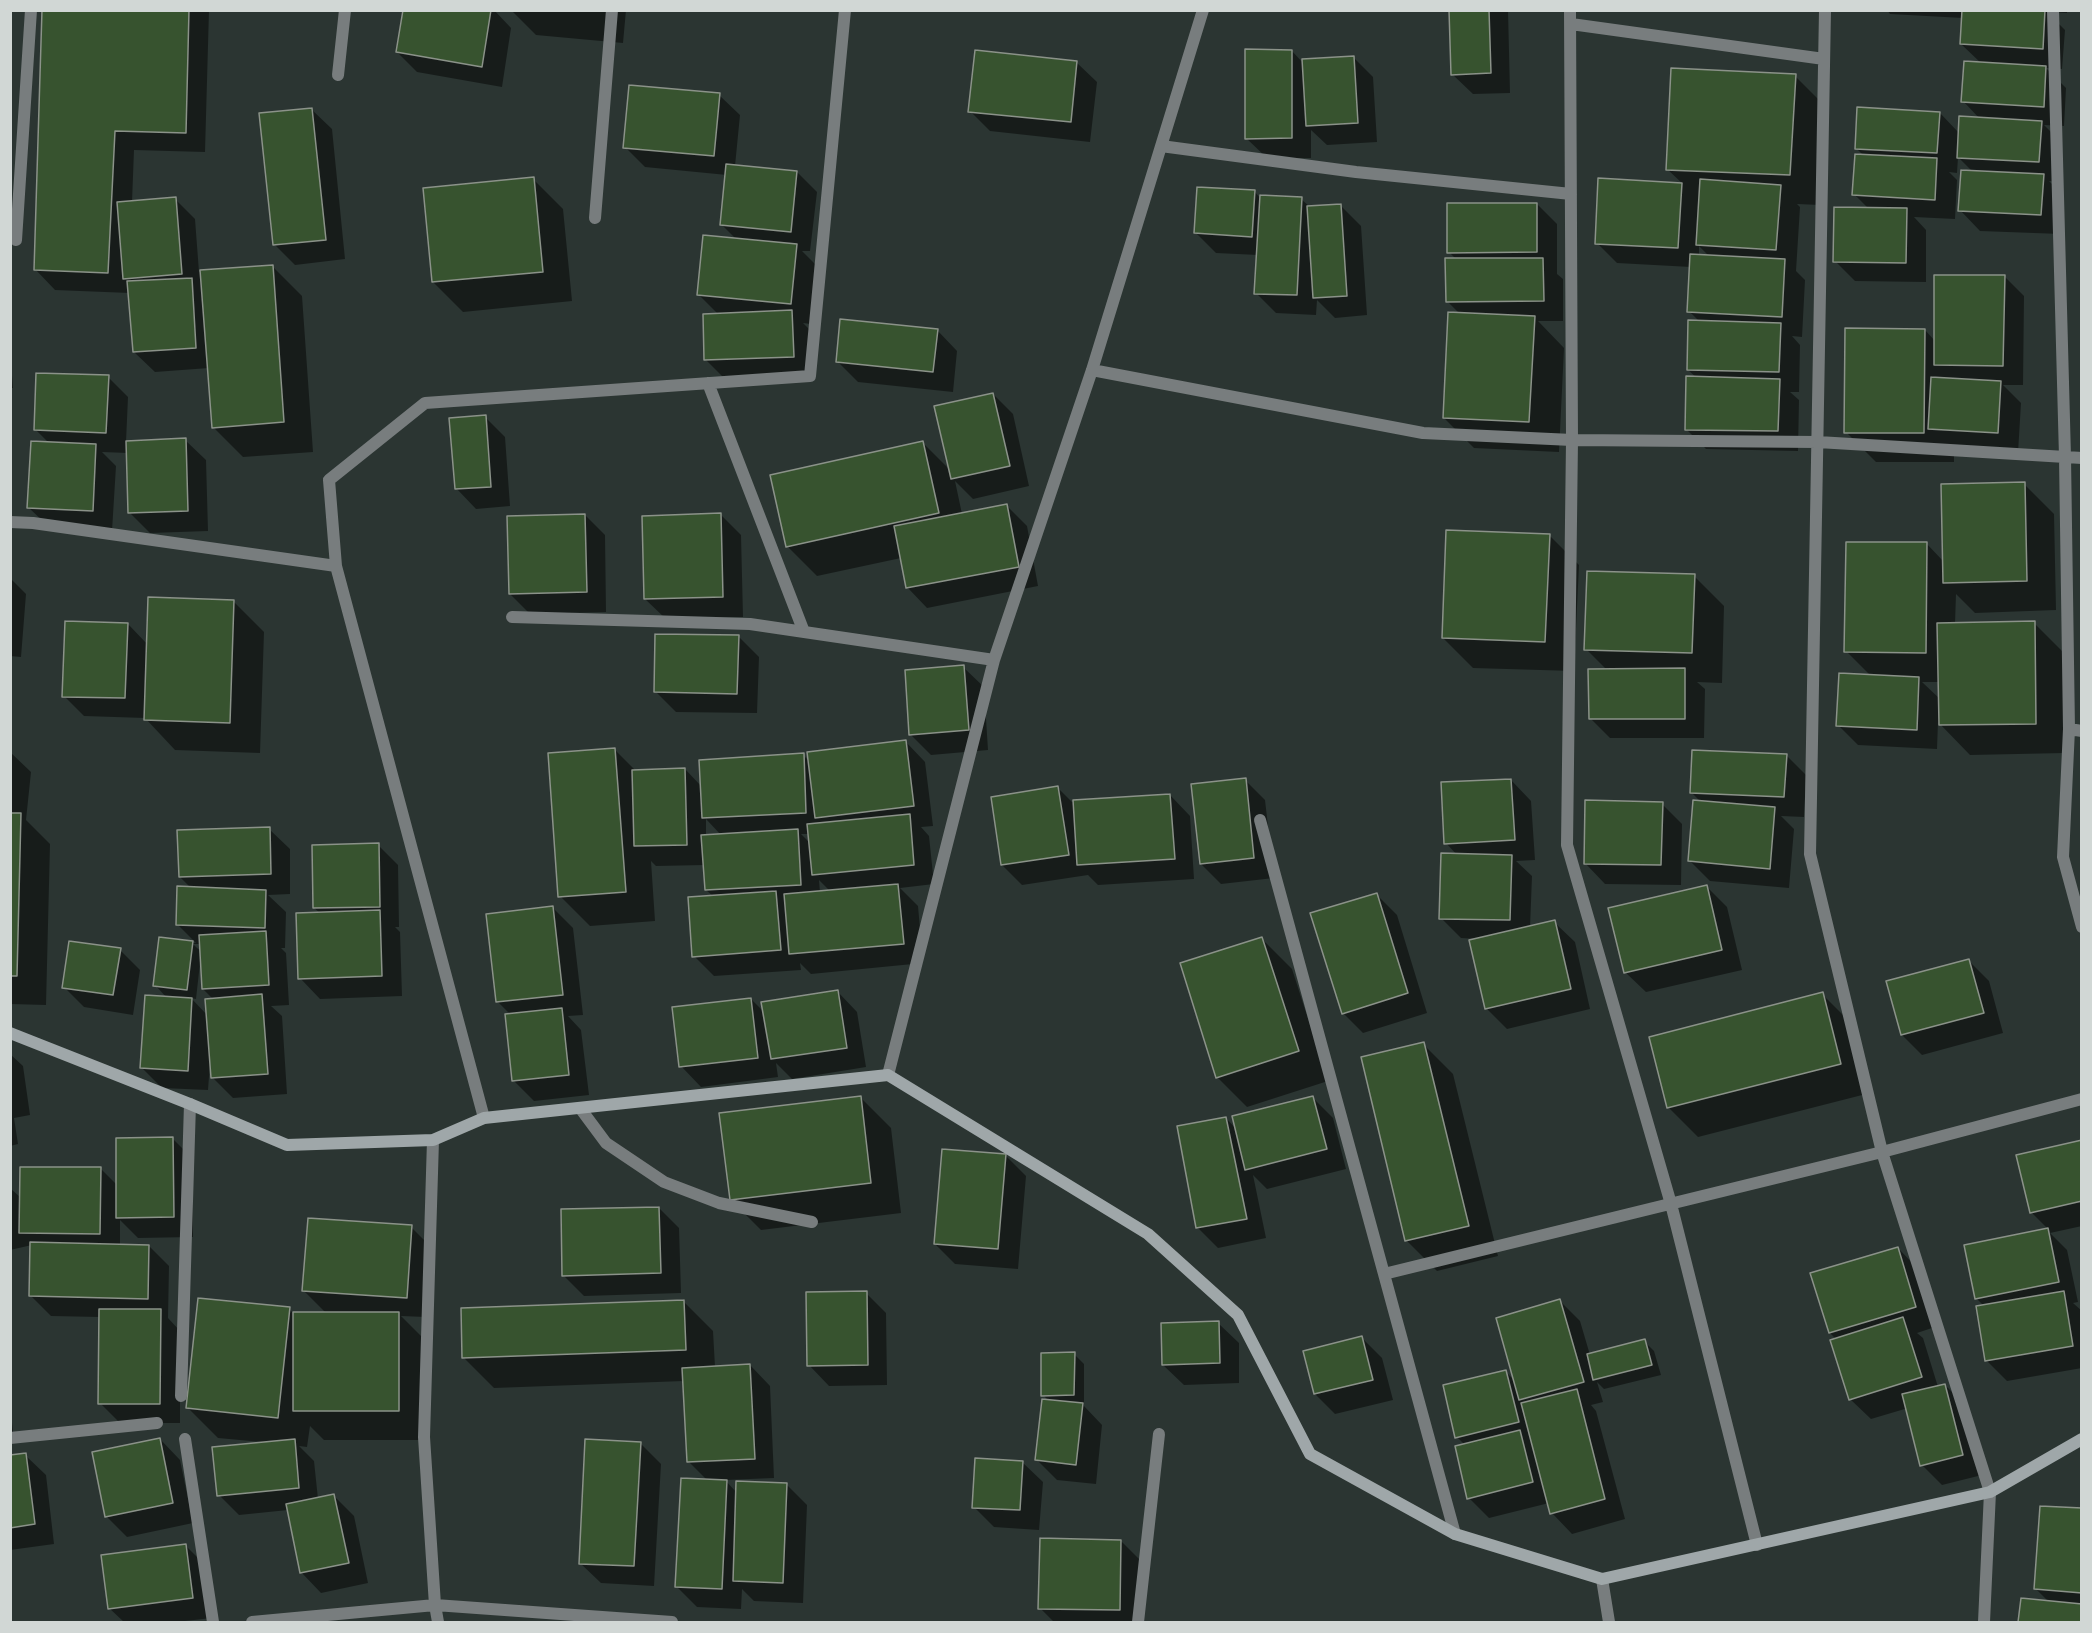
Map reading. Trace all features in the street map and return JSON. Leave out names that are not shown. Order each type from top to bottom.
[{"type":"street","points":[[16,240],[31,10]]},
{"type":"street","points":[[338,75],[345,10]]},
{"type":"street","points":[[595,218],[612,10]]},
{"type":"street","points":[[484,1118],[336,566],[329,480],[424,403],[810,376],[845,10]]},
{"type":"street","points":[[888,1075],[994,660],[1092,370],[1203,10]]},
{"type":"street","points":[[1570,10],[1572,440],[1567,844],[1671,1204],[1757,1545]]},
{"type":"street","points":[[1825,10],[1810,854],[1882,1152],[1990,1492],[1984,1623]]},
{"type":"street","points":[[2053,10],[2075,730],[2062,857],[2082,927]]},
{"type":"street","points":[[1571,24],[1824,60]]},
{"type":"street","points":[[1161,146],[1356,172],[1571,194]]},
{"type":"street","points":[[1092,370],[1423,433],[1572,440],[1818,442],[2082,458]]},
{"type":"street","points":[[708,383],[804,632]]},
{"type":"street","points":[[10,522],[33,523],[336,566]]},
{"type":"street","points":[[512,617],[750,624],[994,660]]},
{"type":"street","points":[[1260,820],[1455,1534]]},
{"type":"street","points":[[10,1033],[287,1145],[433,1140],[484,1118],[888,1075],[1148,1234],[1238,1315],[1310,1454],[1455,1534],[1602,1579],[1990,1492],[2082,1439]]},
{"type":"street","points":[[1384,1274],[1882,1152],[2082,1099]]},
{"type":"street","points":[[181,1396],[190,1104]]},
{"type":"street","points":[[580,1108],[606,1143],[664,1182],[719,1203],[812,1222]]},
{"type":"street","points":[[433,1140],[424,1437],[438,1623]]},
{"type":"street","points":[[10,1438],[157,1423]]},
{"type":"street","points":[[1138,1623],[1159,1434]]},
{"type":"street","points":[[185,1439],[213,1623]]},
{"type":"street","points":[[1602,1579],[1609,1623]]},
{"type":"street","points":[[252,1623],[435,1605],[672,1623]]},
{"type":"building","points":[[42,10],[189,10],[186,133],[115,131],[108,273],[34,270]]},
{"type":"building","points":[[403,10],[491,10],[482,67],[396,52]]},
{"type":"building","points":[[1449,10],[1489,10],[1491,73],[1451,75]]},
{"type":"building","points":[[1962,10],[2045,10],[2043,49],[1960,44]]},
{"type":"building","points":[[1245,49],[1292,50],[1292,138],[1245,139]]},
{"type":"building","points":[[975,50],[1077,61],[1071,122],[968,112]]},
{"type":"building","points":[[1354,56],[1358,123],[1306,126],[1302,59]]},
{"type":"building","points":[[1964,61],[2046,66],[2044,107],[1961,102]]},
{"type":"building","points":[[1671,68],[1796,74],[1790,175],[1666,170]]},
{"type":"building","points":[[629,85],[720,93],[714,156],[623,148]]},
{"type":"building","points":[[1857,107],[1940,112],[1937,153],[1855,149]]},
{"type":"building","points":[[312,108],[326,240],[273,245],[259,113]]},
{"type":"building","points":[[1959,116],[2042,121],[2039,162],[1957,158]]},
{"type":"building","points":[[1855,154],[1937,158],[1935,200],[1852,195]]},
{"type":"building","points":[[726,164],[797,171],[791,232],[720,225]]},
{"type":"building","points":[[1961,170],[2044,174],[2041,215],[1958,211]]},
{"type":"building","points":[[534,177],[543,272],[432,282],[423,188]]},
{"type":"building","points":[[1598,178],[1682,183],[1678,248],[1595,244]]},
{"type":"building","points":[[1700,179],[1781,185],[1776,250],[1696,245]]},
{"type":"building","points":[[1197,187],[1255,190],[1252,237],[1194,233]]},
{"type":"building","points":[[1260,195],[1302,197],[1297,295],[1254,294]]},
{"type":"building","points":[[176,197],[182,274],[123,279],[117,202]]},
{"type":"building","points":[[1447,203],[1537,203],[1537,252],[1447,253]]},
{"type":"building","points":[[1341,204],[1347,296],[1313,298],[1307,206]]},
{"type":"building","points":[[1834,207],[1907,208],[1906,263],[1833,262]]},
{"type":"building","points":[[703,235],[797,244],[791,304],[697,295]]},
{"type":"building","points":[[1690,254],[1785,259],[1782,317],[1687,312]]},
{"type":"building","points":[[1445,258],[1543,258],[1544,301],[1446,302]]},
{"type":"building","points":[[273,265],[284,422],[212,428],[200,270]]},
{"type":"building","points":[[1934,275],[2005,275],[2003,366],[1934,365]]},
{"type":"building","points":[[192,278],[196,348],[133,352],[127,281]]},
{"type":"building","points":[[792,310],[794,357],[704,360],[703,314]]},
{"type":"building","points":[[1448,312],[1535,316],[1529,422],[1443,418]]},
{"type":"building","points":[[840,319],[938,329],[933,372],[836,362]]},
{"type":"building","points":[[1688,320],[1781,323],[1779,372],[1687,370]]},
{"type":"building","points":[[1845,328],[1925,329],[1924,433],[1844,433]]},
{"type":"building","points":[[36,373],[109,375],[106,433],[34,430]]},
{"type":"building","points":[[1686,376],[1780,379],[1778,431],[1685,430]]},
{"type":"building","points":[[1931,377],[2001,381],[1998,433],[1928,429]]},
{"type":"building","points":[[993,393],[1010,466],[951,479],[934,406]]},
{"type":"building","points":[[486,415],[491,487],[455,489],[449,418]]},
{"type":"building","points":[[186,438],[188,511],[128,513],[126,441]]},
{"type":"building","points":[[31,441],[96,444],[93,511],[27,508]]},
{"type":"building","points":[[923,441],[939,513],[786,547],[770,475]]},
{"type":"building","points":[[2025,482],[2027,581],[1943,583],[1941,484]]},
{"type":"building","points":[[1007,504],[1019,567],[906,588],[894,526]]},
{"type":"building","points":[[721,513],[723,597],[644,599],[642,516]]},
{"type":"building","points":[[585,514],[587,592],[509,594],[507,516]]},
{"type":"building","points":[[1446,530],[1550,534],[1545,642],[1442,638]]},
{"type":"building","points":[[1846,542],[1927,542],[1926,653],[1844,652]]},
{"type":"building","points":[[1587,571],[1695,574],[1692,653],[1584,650]]},
{"type":"building","points":[[148,597],[234,600],[230,723],[144,720]]},
{"type":"building","points":[[65,621],[128,623],[125,698],[62,697]]},
{"type":"building","points":[[2035,621],[2036,724],[1939,725],[1937,623]]},
{"type":"building","points":[[655,634],[739,635],[737,694],[654,692]]},
{"type":"building","points":[[964,665],[969,730],[909,735],[905,670]]},
{"type":"building","points":[[1685,668],[1685,719],[1589,719],[1588,669]]},
{"type":"building","points":[[1839,673],[1919,677],[1917,730],[1836,726]]},
{"type":"building","points":[[906,740],[914,806],[815,818],[807,752]]},
{"type":"building","points":[[615,748],[626,892],[558,897],[548,753]]},
{"type":"building","points":[[1692,750],[1787,754],[1784,797],[1690,793]]},
{"type":"building","points":[[804,753],[806,813],[702,818],[699,760]]},
{"type":"building","points":[[685,768],[687,845],[634,846],[632,770]]},
{"type":"building","points":[[1246,778],[1254,858],[1200,864],[1191,784]]},
{"type":"building","points":[[1511,779],[1515,840],[1444,844],[1441,782]]},
{"type":"building","points":[[1058,786],[1069,855],[1001,865],[991,797]]},
{"type":"building","points":[[1170,794],[1175,859],[1077,865],[1073,800]]},
{"type":"building","points":[[1585,800],[1663,802],[1661,865],[1584,864]]},
{"type":"building","points":[[1693,800],[1775,807],[1770,869],[1688,861]]},
{"type":"building","points":[[10,813],[21,813],[17,976],[10,976]]},
{"type":"building","points":[[910,814],[914,865],[812,875],[807,824]]},
{"type":"building","points":[[270,827],[271,874],[179,877],[177,830]]},
{"type":"building","points":[[798,829],[801,885],[705,890],[701,835]]},
{"type":"building","points":[[379,843],[380,907],[313,908],[312,845]]},
{"type":"building","points":[[1441,853],[1512,855],[1510,920],[1439,919]]},
{"type":"building","points":[[898,884],[904,944],[789,954],[784,894]]},
{"type":"building","points":[[1707,885],[1722,950],[1624,973],[1608,908]]},
{"type":"building","points":[[177,886],[266,890],[265,928],[176,925]]},
{"type":"building","points":[[776,891],[781,950],[692,957],[688,897]]},
{"type":"building","points":[[1377,893],[1408,993],[1342,1014],[1310,913]]},
{"type":"building","points":[[553,906],[563,995],[496,1002],[486,914]]},
{"type":"building","points":[[380,910],[382,976],[298,979],[296,913]]},
{"type":"building","points":[[1555,920],[1571,989],[1485,1009],[1469,940]]},
{"type":"building","points":[[266,931],[269,985],[202,989],[199,935]]},
{"type":"building","points":[[159,937],[193,941],[187,990],[153,986]]},
{"type":"building","points":[[1262,937],[1299,1051],[1216,1078],[1180,963]]},
{"type":"building","points":[[69,941],[121,948],[113,995],[62,988]]},
{"type":"building","points":[[1969,959],[1984,1013],[1901,1035],[1886,981]]},
{"type":"building","points":[[838,990],[847,1048],[771,1059],[761,1002]]},
{"type":"building","points":[[1823,992],[1841,1064],[1667,1108],[1649,1037]]},
{"type":"building","points":[[262,994],[268,1074],[211,1078],[205,999]]},
{"type":"building","points":[[145,995],[192,998],[188,1071],[140,1068]]},
{"type":"building","points":[[751,998],[758,1058],[679,1067],[672,1007]]},
{"type":"building","points":[[562,1008],[569,1075],[512,1081],[505,1014]]},
{"type":"building","points":[[1424,1042],[1469,1226],[1405,1241],[1361,1057]]},
{"type":"building","points":[[861,1096],[871,1183],[730,1200],[719,1113]]},
{"type":"building","points":[[1313,1096],[1327,1149],[1245,1170],[1232,1116]]},
{"type":"building","points":[[1226,1117],[1247,1219],[1196,1228],[1177,1126]]},
{"type":"building","points":[[173,1137],[174,1217],[116,1218],[116,1138]]},
{"type":"building","points":[[2082,1140],[2082,1201],[2030,1213],[2016,1155]]},
{"type":"building","points":[[942,1149],[1006,1154],[998,1249],[934,1244]]},
{"type":"building","points":[[20,1167],[101,1167],[100,1234],[19,1233]]},
{"type":"building","points":[[659,1207],[661,1273],[562,1276],[561,1209]]},
{"type":"building","points":[[308,1218],[412,1225],[407,1298],[302,1291]]},
{"type":"building","points":[[2048,1228],[2059,1282],[1975,1299],[1964,1245]]},
{"type":"building","points":[[30,1242],[149,1245],[148,1299],[29,1296]]},
{"type":"building","points":[[1898,1247],[1916,1307],[1829,1333],[1810,1273]]},
{"type":"building","points":[[867,1291],[868,1365],[807,1366],[806,1292]]},
{"type":"building","points":[[2064,1291],[2073,1346],[1985,1361],[1976,1306]]},
{"type":"building","points":[[198,1298],[290,1307],[278,1418],[186,1408]]},
{"type":"building","points":[[1560,1299],[1584,1382],[1519,1400],[1496,1318]]},
{"type":"building","points":[[684,1300],[686,1350],[462,1358],[461,1308]]},
{"type":"building","points":[[99,1309],[161,1309],[160,1404],[98,1404]]},
{"type":"building","points":[[293,1312],[399,1312],[399,1411],[293,1411]]},
{"type":"building","points":[[1903,1317],[1922,1377],[1849,1400],[1830,1340]]},
{"type":"building","points":[[1219,1321],[1220,1363],[1162,1365],[1161,1323]]},
{"type":"building","points":[[1362,1336],[1373,1380],[1314,1394],[1303,1351]]},
{"type":"building","points":[[1645,1339],[1652,1365],[1593,1380],[1587,1354]]},
{"type":"building","points":[[1075,1352],[1074,1395],[1041,1396],[1041,1353]]},
{"type":"building","points":[[750,1364],[755,1459],[687,1462],[682,1368]]},
{"type":"building","points":[[1506,1370],[1519,1422],[1455,1438],[1443,1385]]},
{"type":"building","points":[[1945,1384],[1963,1455],[1920,1466],[1902,1394]]},
{"type":"building","points":[[1577,1389],[1605,1499],[1550,1514],[1521,1403]]},
{"type":"building","points":[[1042,1399],[1083,1403],[1076,1465],[1035,1460]]},
{"type":"building","points":[[1520,1430],[1533,1482],[1467,1499],[1455,1446]]},
{"type":"building","points":[[160,1438],[173,1503],[105,1517],[92,1452]]},
{"type":"building","points":[[295,1439],[299,1488],[217,1496],[212,1447]]},
{"type":"building","points":[[585,1439],[641,1442],[634,1566],[579,1564]]},
{"type":"building","points":[[26,1453],[35,1524],[10,1528],[10,1455]]},
{"type":"building","points":[[975,1458],[1023,1461],[1020,1510],[972,1508]]},
{"type":"building","points":[[681,1478],[727,1480],[722,1589],[675,1587]]},
{"type":"building","points":[[736,1481],[787,1483],[783,1583],[733,1581]]},
{"type":"building","points":[[334,1494],[349,1563],[300,1573],[286,1504]]},
{"type":"building","points":[[2040,1506],[2082,1508],[2082,1593],[2034,1589]]},
{"type":"building","points":[[1040,1538],[1121,1540],[1120,1610],[1038,1609]]},
{"type":"building","points":[[186,1544],[193,1598],[108,1609],[101,1555]]},
{"type":"building","points":[[2021,1598],[2082,1604],[2082,1622],[2018,1622]]}]
